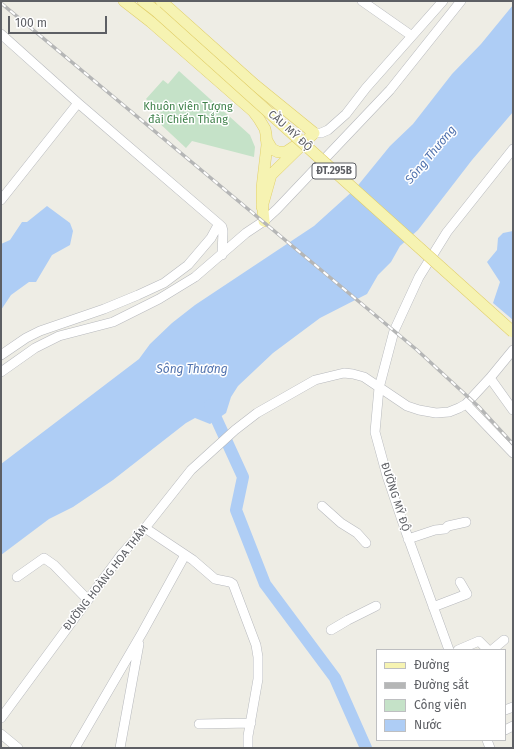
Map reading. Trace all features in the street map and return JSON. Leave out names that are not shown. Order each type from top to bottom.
[{"type":"main road","points":[[124,1],[151,22],[252,111],[259,119],[265,129],[266,139],[262,188],[264,221]]},
{"type":"main road","name":"CẦU MỸ ĐỘ","points":[[143,1],[156,11],[513,332]]},
{"type":"main road","points":[[166,2],[256,85],[312,131]]},
{"type":"main road","points":[[266,139],[272,149],[278,152],[286,152],[293,148],[312,131]]},
{"type":"main road","points":[[262,207],[271,175],[312,131]]},
{"type":"street","points":[[362,1],[412,36]]},
{"type":"street","points":[[312,131],[321,133],[328,130],[346,114],[443,1]]},
{"type":"street","points":[[1,372],[35,348],[59,336],[112,322],[159,299],[194,277],[222,255],[246,233],[264,221],[390,90],[461,1]]},
{"type":"street","points":[[1,34],[78,103],[222,227],[222,255]]},
{"type":"street","points":[[1,200],[78,103]]},
{"type":"street","name":"ĐƯỜNG MỸ ĐỘ","points":[[449,649],[408,539],[387,476],[375,432],[379,388],[392,339],[413,289],[428,260],[460,213],[513,150]]},
{"type":"street","points":[[1,355],[26,338],[40,331],[138,296],[164,283],[188,265],[220,225]]},
{"type":"street","points":[[379,388],[407,406],[436,413],[449,412],[466,404],[513,350]]},
{"type":"street","name":"ĐƯỜNG HOÀNG HOA THÁM","points":[[1,718],[121,555],[192,470],[235,430],[282,398],[315,380],[344,373],[353,374],[364,377],[379,388]]},
{"type":"street","points":[[490,378],[513,410]]},
{"type":"street","points":[[466,404],[513,453]]},
{"type":"street","points":[[322,506],[341,523],[358,533],[366,542]]},
{"type":"street","points":[[408,539],[435,530],[445,529],[448,526],[466,522]]},
{"type":"street","points":[[145,528],[193,560],[214,579],[233,584],[256,645],[258,657],[258,679],[248,736],[248,748]]},
{"type":"street","points":[[75,748],[140,637],[185,555]]},
{"type":"street","points":[[17,577],[44,558],[54,565],[88,600]]},
{"type":"street","points":[[433,607],[466,594],[460,582]]},
{"type":"street","points":[[331,630],[376,606]]},
{"type":"street","points":[[120,748],[140,637]]},
{"type":"street","points":[[493,649],[504,640]]},
{"type":"street","points":[[461,649],[480,642],[487,649]]},
{"type":"street","points":[[199,724],[251,723]]},
{"type":"street","points":[[1,734],[18,748]]},
{"type":"green space","name":"Khuôn viên Tượng đài Chiến Thắng","points":[[179,71],[250,135],[255,147],[254,157],[192,141],[186,148],[156,120],[161,113],[146,99],[163,80],[168,84]]},
{"type":"water","name":"Sông Thương","points":[[513,5],[513,112],[472,160],[418,230],[400,246],[391,262],[378,275],[367,294],[320,318],[273,353],[238,386],[231,397],[226,413],[210,424],[195,418],[186,423],[113,480],[73,507],[49,519],[1,555],[1,464],[139,359],[150,344],[172,323],[195,305],[314,226],[355,189],[390,146],[413,124],[452,74],[481,44]]},
{"type":"water","points":[[47,206],[70,223],[73,231],[70,245],[52,255],[36,282],[29,282],[11,295],[1,310],[1,244],[10,240],[22,222],[27,222]]},
{"type":"water","points":[[513,231],[513,320],[493,303],[500,282],[487,262],[497,250],[498,238],[503,233]]},
{"type":"waterway","points":[[210,405],[243,477],[236,510],[265,584],[335,678],[366,748]]},
{"type":"railway","points":[[1,3],[417,350],[479,407],[513,444]]}]
